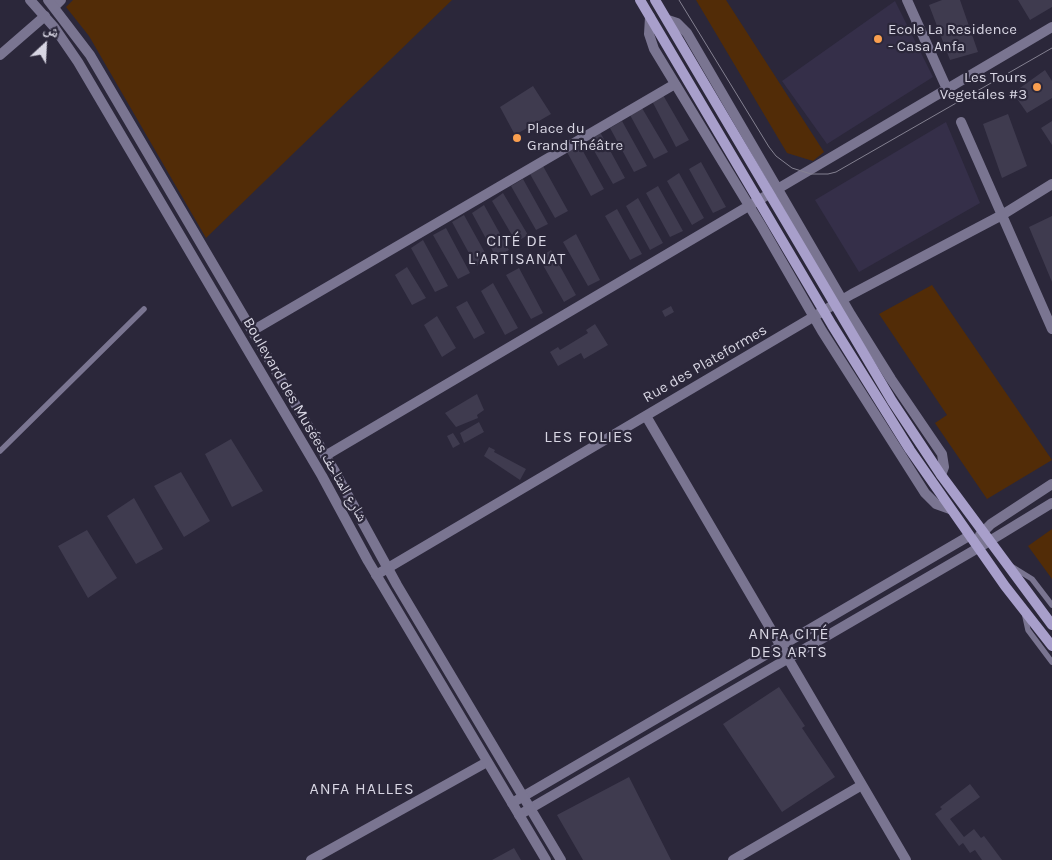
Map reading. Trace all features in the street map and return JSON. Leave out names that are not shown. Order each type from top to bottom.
[{"type":"main road","points":[[640,0],[823,312],[910,450],[969,536],[1052,646]]},
{"type":"main road","points":[[655,0],[774,192],[941,475],[1052,624]]},
{"type":"street","name":"Boulevard des Musées شارع المتاحف","points":[[30,0],[45,16],[82,68],[322,476],[376,575],[546,860]]},
{"type":"street","points":[[907,0],[946,89]]},
{"type":"street","name":"Boulevard des Musées شارع المتاحف","points":[[54,2],[90,55],[325,456],[387,568],[561,860]]},
{"type":"street","points":[[0,55],[45,16]]},
{"type":"street","points":[[650,17],[648,28],[650,39],[675,84],[874,416],[925,493],[936,504],[950,509]]},
{"type":"street","points":[[325,456],[1052,27]]},
{"type":"street","points":[[252,331],[675,84]]},
{"type":"street","points":[[961,122],[1052,329]]},
{"type":"street","name":"Rue des Plateformes","points":[[376,575],[838,302],[1002,215],[1052,184]]},
{"type":"street","points":[[646,416],[906,860]]},
{"type":"street","points":[[978,548],[983,531],[999,518],[1052,484]]},
{"type":"street","points":[[519,815],[1052,503]]},
{"type":"street","points":[[512,803],[969,536]]},
{"type":"street","points":[[311,860],[487,762]]},
{"type":"street","points":[[733,860],[862,785]]},
{"type":"lane","points":[[0,451],[144,309]]},
{"type":"lane","points":[[1006,564],[1032,579],[1052,605]]},
{"type":"lane","points":[[1024,610],[1028,630],[1052,662]]},
{"type":"shaded area","points":[[73,0],[452,0],[206,238],[89,36],[66,7]]},
{"type":"shaded area","points":[[696,0],[726,0],[824,152],[813,161],[787,153]]},
{"type":"shaded area","name":"Ecole La Residence - Casa Anfa","points":[[895,1],[933,77],[827,144],[782,81]]},
{"type":"shaded area","points":[[946,122],[980,203],[859,272],[815,200]]},
{"type":"shaded area","points":[[932,285],[1052,460],[987,499],[935,423],[947,415],[879,314]]},
{"type":"shaded area","points":[[1052,529],[1052,579],[1028,546]]},
{"type":"building","points":[[942,0],[960,0],[978,52],[950,60],[929,5]]},
{"type":"building","points":[[1018,0],[1052,0],[1052,7],[1030,20]]},
{"type":"building","name":"Les Tours Vegetales #3","points":[[1045,70],[1052,81],[1052,98],[1027,113],[1013,93]]},
{"type":"building","points":[[533,86],[551,114],[515,135],[500,107]]},
{"type":"building","points":[[663,95],[689,140],[676,147],[652,101]]},
{"type":"building","points":[[642,108],[668,152],[654,159],[630,115]]},
{"type":"building","points":[[1008,114],[1027,166],[1002,178],[983,124]]},
{"type":"building","points":[[622,121],[647,166],[634,172],[610,128]]},
{"type":"building","points":[[1052,121],[1052,145],[1041,128]]},
{"type":"building","points":[[600,132],[625,178],[613,184],[588,140]]},
{"type":"building","points":[[579,144],[604,189],[591,196],[567,152]]},
{"type":"building","points":[[701,162],[726,207],[713,213],[689,169]]},
{"type":"building","points":[[543,166],[568,211],[555,218],[530,174]]},
{"type":"building","points":[[679,173],[704,218],[692,225],[667,181]]},
{"type":"building","points":[[523,179],[548,224],[536,230],[511,186]]},
{"type":"building","points":[[658,186],[683,231],[670,237],[646,193]]},
{"type":"building","points":[[503,193],[528,235],[516,242],[492,201]]},
{"type":"building","points":[[638,198],[663,243],[650,250],[626,206]]},
{"type":"building","points":[[484,205],[509,250],[496,257],[472,213]]},
{"type":"building","points":[[617,209],[642,254],[630,260],[605,216]]},
{"type":"building","points":[[464,215],[489,260],[476,266],[452,222]]},
{"type":"building","points":[[1052,216],[1052,282],[1029,227]]},
{"type":"building","points":[[446,228],[470,273],[458,279],[433,235]]},
{"type":"building","points":[[576,234],[600,280],[588,286],[563,242]]},
{"type":"building","points":[[423,240],[448,286],[435,292],[411,248]]},
{"type":"building","points":[[551,250],[576,295],[564,302],[539,258]]},
{"type":"building","points":[[407,267],[426,298],[412,305],[395,275]]},
{"type":"building","points":[[519,268],[543,313],[531,319],[506,275]]},
{"type":"building","points":[[493,283],[518,328],[505,335],[481,291]]},
{"type":"building","points":[[467,301],[485,333],[474,339],[456,307]]},
{"type":"building","points":[[671,306],[674,312],[665,317],[662,311]]},
{"type":"building","points":[[437,316],[456,348],[442,357],[424,325]]},
{"type":"building","points":[[595,324],[608,345],[584,359],[581,353],[558,366],[550,352],[558,347],[560,350],[588,333],[586,330]]},
{"type":"building","points":[[477,394],[484,410],[477,415],[478,418],[456,427],[445,413]]},
{"type":"building","points":[[479,422],[484,432],[464,443],[460,433]]},
{"type":"building","points":[[453,433],[460,444],[453,448],[447,436]]},
{"type":"building","points":[[231,439],[263,491],[232,507],[205,454]]},
{"type":"building","points":[[489,447],[495,450],[494,452],[526,469],[520,480],[484,456]]},
{"type":"building","points":[[181,472],[210,521],[184,537],[154,486]]},
{"type":"building","points":[[134,498],[163,549],[136,564],[107,516]]},
{"type":"building","points":[[87,530],[117,578],[88,598],[58,546]]},
{"type":"building","points":[[779,687],[805,726],[802,728],[835,777],[782,812],[723,724]]},
{"type":"building","points":[[629,777],[671,860],[583,860],[557,815]]},
{"type":"building","points":[[970,784],[980,797],[950,819],[964,837],[974,829],[981,838],[984,836],[1002,860],[982,860],[975,850],[970,853],[963,843],[959,846],[935,814],[942,809],[940,807]]},
{"type":"building","points":[[514,848],[521,860],[492,860]]},
{"type":"tram line","points":[[679,0],[769,147],[776,156],[792,168],[811,174],[836,172],[1052,48]]},
{"type":"place","name":"Ecole La Residence - Casa Anfa","points":[[878,39]]},
{"type":"place","name":"Les Tours Vegetales #3","points":[[1037,87]]},
{"type":"place","name":"Place du Grand Théâtre","points":[[517,138]]},
{"type":"district","name":"CITÉ DE L'ARTISANAT","points":[[517,250]]},
{"type":"district","name":"LES FOLIES","points":[[589,437]]},
{"type":"district","name":"ANFA CITÉ DES ARTS","points":[[789,643]]},
{"type":"district","name":"ANFA HALLES","points":[[362,789]]}]
